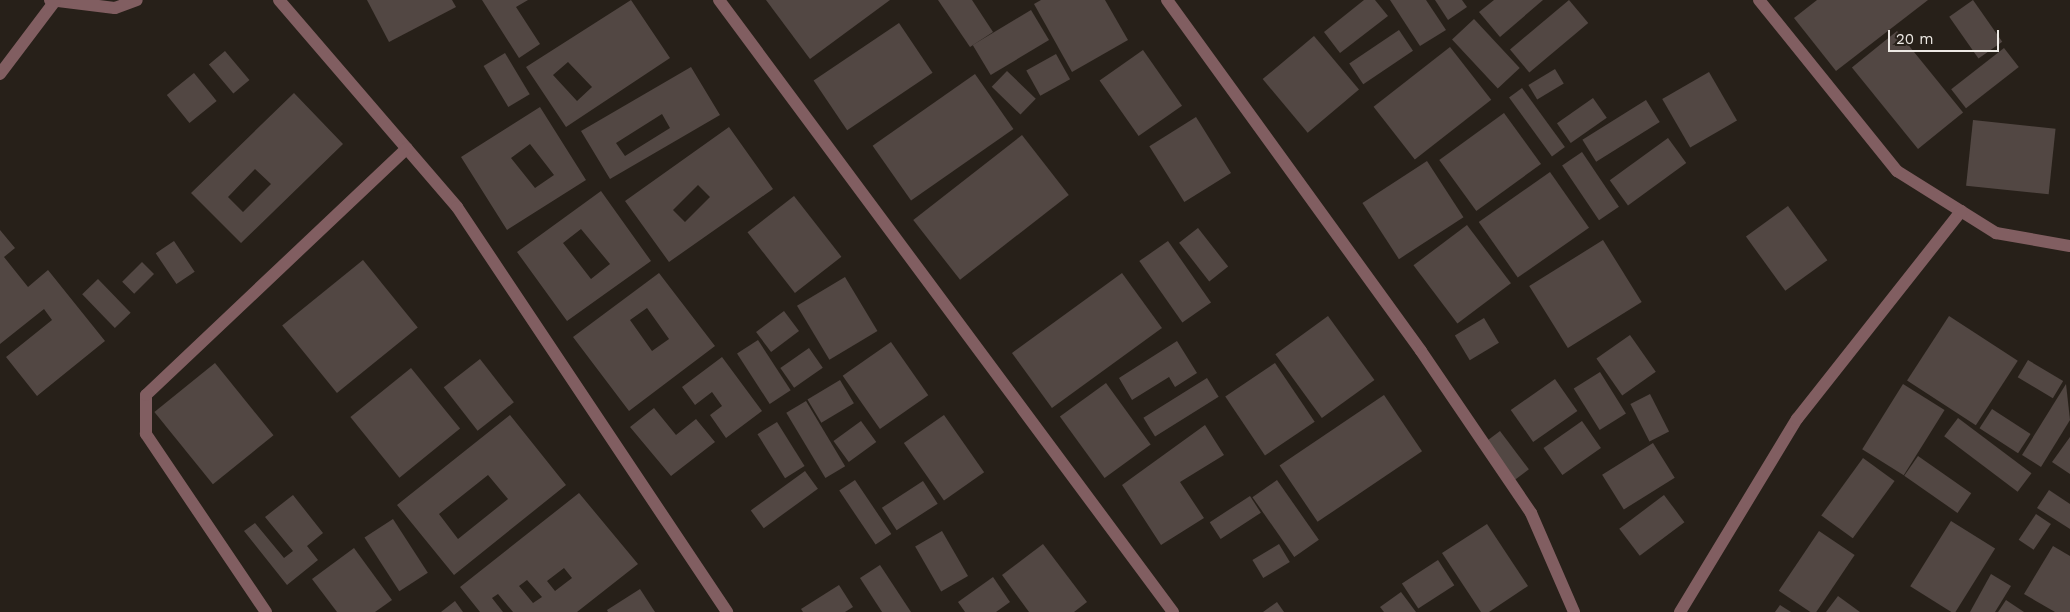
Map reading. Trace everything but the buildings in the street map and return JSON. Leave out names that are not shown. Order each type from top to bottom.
[{"type":"street","points":[[0,74],[52,0],[115,8],[137,0]]},
{"type":"street","points":[[279,0],[458,207],[727,612]]},
{"type":"street","points":[[719,0],[1173,612]]},
{"type":"street","points":[[1167,0],[1421,351],[1531,512],[1574,612]]},
{"type":"street","points":[[1759,0],[1897,171],[1996,233],[2070,246]]},
{"type":"street","points":[[266,612],[146,434],[146,395],[407,148]]},
{"type":"street","points":[[1680,612],[1797,419],[1962,211]]}]
